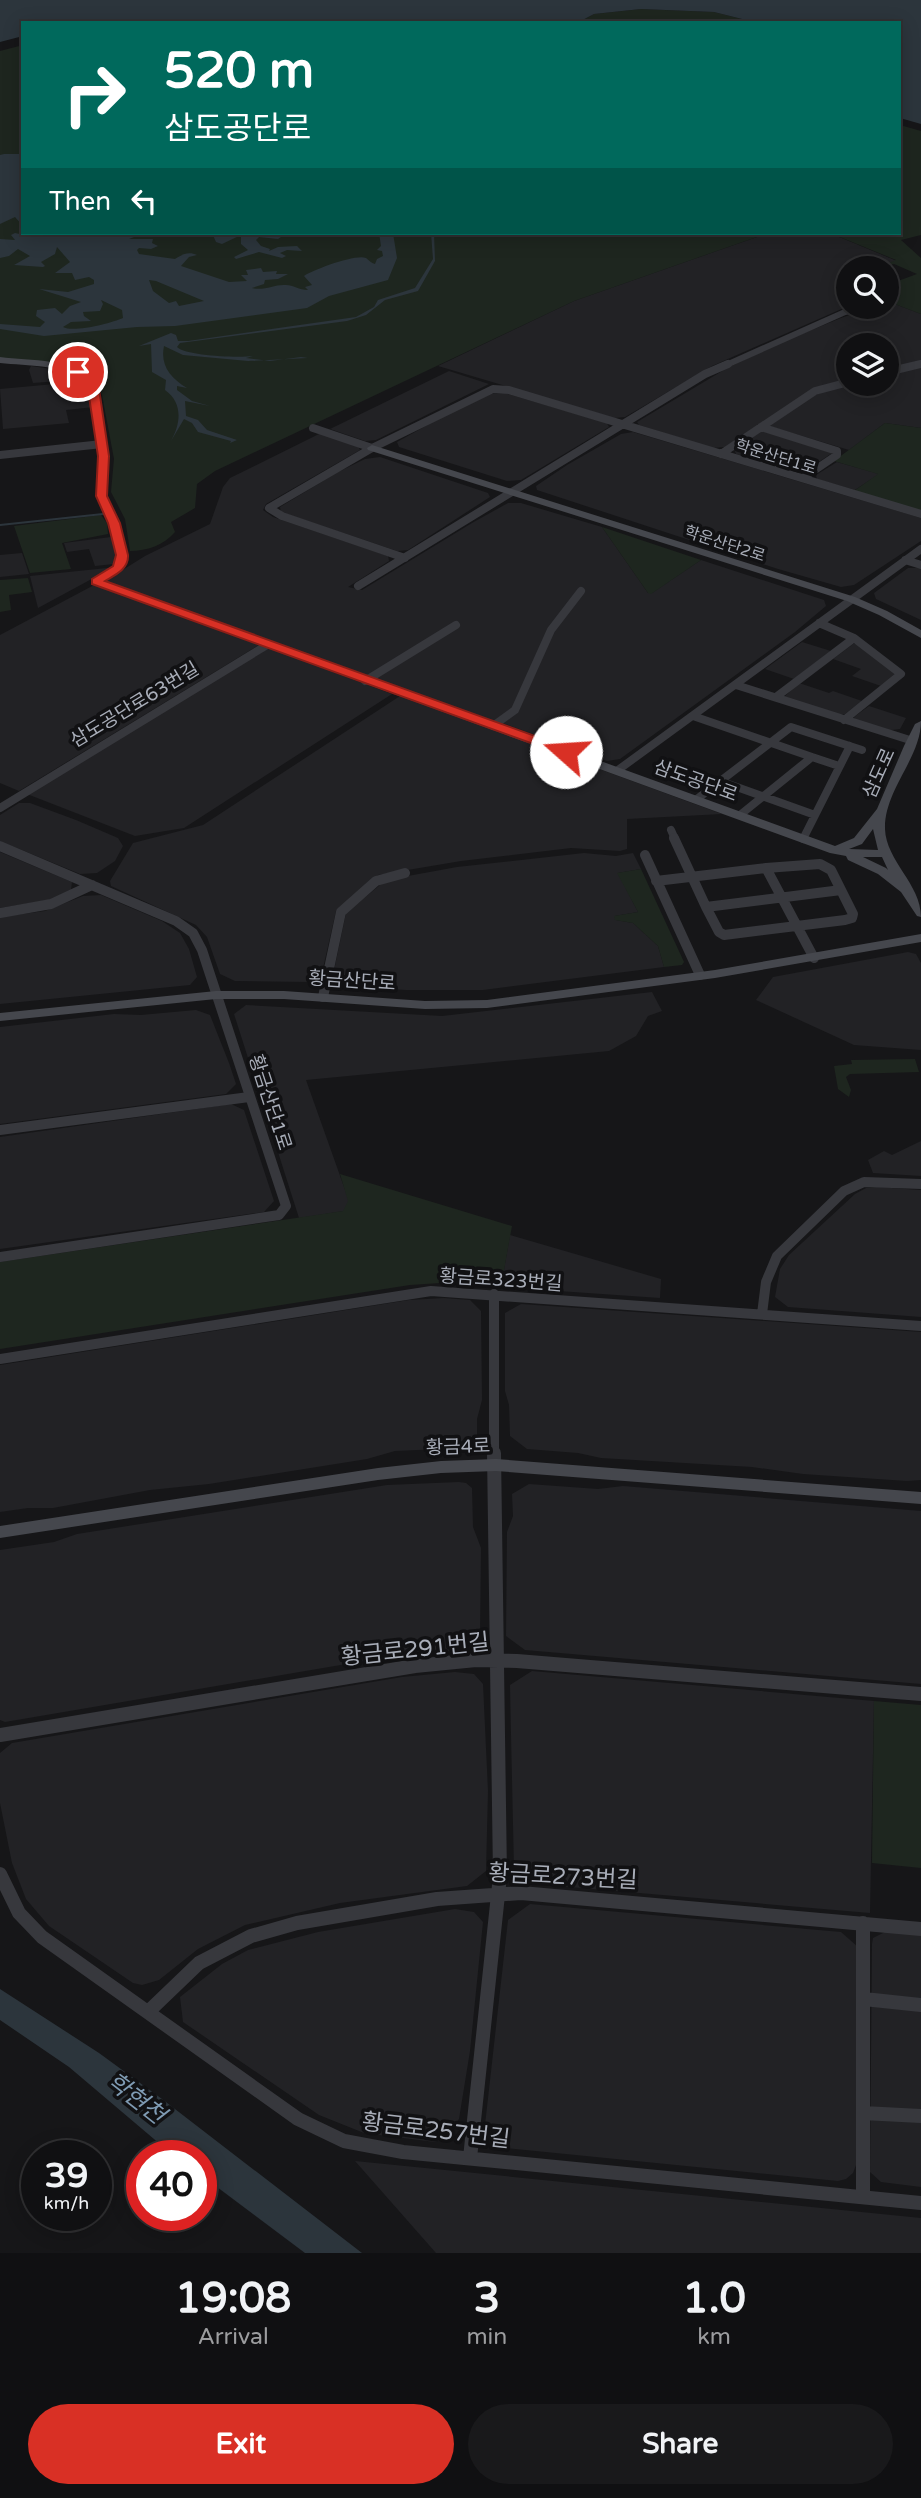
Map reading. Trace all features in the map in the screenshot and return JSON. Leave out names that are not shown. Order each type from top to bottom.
[{"type":"street","points":[[358,586],[720,366],[836,316]]},
{"type":"street","name":"삼도공단로","points":[[0,360],[73,371],[89,377],[94,391],[102,444],[102,496],[114,523],[122,561],[113,571],[96,582],[834,850],[854,854],[888,853]]},
{"type":"street","points":[[899,369],[921,364]]},
{"type":"street","points":[[721,454],[818,390],[836,385]]},
{"type":"street","name":"학운산단1로","points":[[372,448],[493,389],[509,390],[921,514]]},
{"type":"street","name":"학운산단2로","points":[[313,428],[850,599],[890,616],[921,635]]},
{"type":"street","points":[[761,428],[837,451],[837,455],[803,478]]},
{"type":"street","points":[[0,454],[102,444]]},
{"type":"street","points":[[372,448],[269,508],[282,516],[405,558]]},
{"type":"street","points":[[618,770],[921,549]]},
{"type":"street","points":[[905,560],[921,565]]},
{"type":"street","points":[[493,726],[515,710],[551,630],[581,591]]},
{"type":"street","points":[[819,623],[854,638],[901,674],[844,720]]},
{"type":"street","points":[[365,681],[456,625]]},
{"type":"street","points":[[776,697],[854,638]]},
{"type":"street","name":"삼도공단로63번길","points":[[0,808],[267,645]]},
{"type":"street","points":[[736,684],[890,736],[913,740]]},
{"type":"street","points":[[693,716],[839,766]]},
{"type":"street","name":"삼도로","points":[[921,724],[885,802],[879,827],[888,853],[921,912]]},
{"type":"street","points":[[697,799],[791,727],[862,750]]},
{"type":"street","points":[[803,839],[850,746]]},
{"type":"street","points":[[740,815],[812,757]]},
{"type":"street","points":[[720,781],[815,815]]},
{"type":"street","points":[[834,850],[848,847],[858,841],[885,802]]},
{"type":"street","points":[[656,881],[693,877],[766,868],[820,864],[831,870],[853,914],[852,918],[724,934],[719,932],[706,906],[693,877],[671,830]]},
{"type":"street","name":"황금산단1로","points":[[0,846],[169,918],[193,933],[202,950],[286,1206],[279,1215],[0,1257]]},
{"type":"street","points":[[834,850],[882,871],[911,896]]},
{"type":"street","points":[[645,855],[700,975]]},
{"type":"street","points":[[766,868],[814,958]]},
{"type":"street","points":[[323,996],[341,912],[376,881],[405,873]]},
{"type":"street","points":[[0,913],[51,904],[92,886]]},
{"type":"street","points":[[706,906],[841,890]]},
{"type":"street","name":"황금산단로","points":[[0,1017],[216,995],[323,996],[425,1004],[487,1004],[814,958],[921,938]]},
{"type":"street","points":[[0,1130],[249,1097]]},
{"type":"street","points":[[762,1314],[766,1282],[777,1256],[844,1191],[864,1182],[921,1184]]},
{"type":"street","name":"황금로323번길","points":[[0,1359],[412,1293],[443,1291],[921,1326]]},
{"type":"street","points":[[470,2158],[500,1894],[494,1294]]},
{"type":"street","name":"황금4로","points":[[0,1532],[441,1466],[496,1465],[921,1498]]},
{"type":"street","name":"황금로291번길","points":[[0,1735],[415,1666],[496,1660],[921,1694]]},
{"type":"street","name":"황금로257번길","points":[[0,1874],[19,1913],[42,1937],[298,2119],[330,2136],[376,2149],[921,2203]]},
{"type":"street","name":"황금로273번길","points":[[149,2011],[199,1963],[251,1936],[297,1923],[382,1908],[500,1894],[606,1899],[921,1928]]},
{"type":"street","points":[[863,1923],[863,2197]]},
{"type":"street","points":[[864,1999],[921,2005]]},
{"type":"street","points":[[863,2113],[921,2116]]},
{"type":"shaded area","points":[[641,9],[714,12],[750,21],[581,21],[594,14]]},
{"type":"shaded area","points":[[21,46],[21,235],[762,235],[574,301],[215,471],[197,484],[195,508],[171,522],[175,532],[171,537],[155,546],[130,551],[125,519],[111,492],[114,459],[102,395],[95,377],[77,369],[0,358],[0,51]]},
{"type":"shaded area","points":[[901,125],[921,131],[921,235],[901,240],[921,258],[921,314],[899,306],[899,281],[917,274],[899,266],[899,256],[886,256],[835,235],[901,235]]},
{"type":"shaded area","points":[[762,235],[835,235],[885,256],[836,256],[836,311],[712,366],[625,417],[614,418],[438,366],[574,301]]},
{"type":"shaded area","points":[[899,306],[921,314],[921,362],[899,368],[899,333],[836,333],[836,383],[817,388],[725,447],[712,448],[639,425],[637,422],[729,367],[839,319],[899,319]]},
{"type":"shaded area","points":[[31,366],[65,371],[85,379],[33,383],[29,370]]},
{"type":"shaded area","points":[[921,366],[921,428],[885,423],[849,450],[769,426],[812,396],[836,388],[836,396],[899,396],[899,371]]},
{"type":"shaded area","points":[[449,371],[489,384],[376,440],[365,441],[330,429]]},
{"type":"shaded area","points":[[88,381],[94,407],[66,410],[69,423],[3,429],[0,389]]},
{"type":"shaded area","points":[[505,393],[607,423],[609,427],[521,480],[507,481],[399,447],[397,442],[433,422],[489,394]]},
{"type":"shaded area","points":[[885,423],[921,428],[921,511],[854,491],[878,474],[834,461]]},
{"type":"shaded area","points":[[633,432],[921,518],[921,541],[854,585],[841,587],[537,490],[536,486],[567,465],[621,434]]},
{"type":"shaded area","points":[[760,432],[832,453],[804,472],[736,454],[734,449]]},
{"type":"shaded area","points":[[321,433],[358,446],[360,450],[266,504],[263,510],[273,517],[388,556],[389,561],[348,587],[362,590],[508,503],[521,503],[602,527],[648,593],[652,593],[701,560],[824,600],[826,606],[795,632],[620,759],[607,761],[505,724],[489,722],[105,581],[145,556],[210,524],[223,487],[230,478]]},
{"type":"shaded area","points":[[380,457],[488,493],[490,497],[408,550],[397,551],[281,512],[280,507],[338,472],[365,459]]},
{"type":"shaded area","points":[[837,462],[879,474],[855,490],[817,479],[816,475]]},
{"type":"shaded area","points":[[101,515],[107,523],[108,534],[62,543],[71,569],[30,573],[14,526]]},
{"type":"shaded area","points":[[602,527],[701,560],[651,594],[648,593]]},
{"type":"shaded area","points":[[111,537],[117,562],[114,564],[95,566],[89,549],[67,552],[64,543]]},
{"type":"shaded area","points":[[22,553],[29,574],[0,577],[0,555]]},
{"type":"shaded area","points":[[112,568],[38,608],[30,576]]},
{"type":"shaded area","points":[[908,568],[921,568],[921,620],[876,599],[874,593]]},
{"type":"shaded area","points":[[28,578],[32,592],[9,595],[11,610],[0,612],[0,580]]},
{"type":"shaded area","points":[[96,584],[259,645],[19,791],[0,783],[0,635]]},
{"type":"shaded area","points":[[802,642],[831,651],[794,679],[765,669]]},
{"type":"shaded area","points":[[853,644],[858,644],[896,674],[881,686],[852,676],[861,669],[833,659]]},
{"type":"shaded area","points":[[269,648],[392,694],[184,828],[135,836],[27,794]]},
{"type":"shaded area","points":[[799,683],[862,701],[845,714],[836,715],[784,697]]},
{"type":"shaded area","points":[[400,696],[722,814],[627,819],[627,849],[620,851],[571,848],[461,861],[378,875],[336,911],[321,977],[310,982],[235,981],[220,974],[207,937],[196,925],[111,886],[110,881],[133,843],[203,825]]},
{"type":"shaded area","points":[[869,706],[906,718],[900,729],[884,731],[855,721],[854,717]]},
{"type":"shaded area","points":[[19,803],[30,803],[76,820],[118,838],[123,846],[115,861],[97,873],[80,874],[0,841],[0,815]]},
{"type":"shaded area","points":[[0,852],[72,882],[71,890],[48,900],[0,908]]},
{"type":"shaded area","points":[[584,853],[616,856],[633,853],[641,869],[618,873],[638,912],[615,916],[616,920],[633,923],[658,946],[664,967],[483,990],[406,990],[339,986],[332,980],[346,913],[386,880],[457,867]]},
{"type":"shaded area","points":[[641,869],[684,962],[682,965],[664,967],[658,946],[633,923],[615,920],[614,916],[638,912],[617,873]]},
{"type":"shaded area","points":[[101,895],[162,921],[180,933],[189,949],[197,977],[190,985],[0,1004],[0,917],[45,911],[83,896]]},
{"type":"shaded area","points":[[908,952],[916,954],[921,963],[921,1050],[854,1045],[756,1000],[773,977]]},
{"type":"shaded area","points":[[652,992],[662,1011],[648,1016],[636,1036],[609,1051],[306,1080],[349,1201],[344,1211],[299,1218],[234,1014],[246,1005],[442,1016]]},
{"type":"shaded area","points":[[196,1010],[210,1015],[229,1063],[236,1084],[226,1094],[0,1124],[0,1027],[114,1014],[141,1015]]},
{"type":"shaded area","points":[[915,1059],[919,1072],[850,1074],[846,1077],[851,1090],[849,1097],[838,1089],[834,1066],[852,1064],[851,1060]]},
{"type":"shaded area","points":[[231,1104],[244,1110],[274,1201],[264,1212],[0,1249],[0,1137]]},
{"type":"shaded area","points":[[921,1141],[921,1176],[873,1173],[868,1160],[884,1151],[892,1155]]},
{"type":"shaded area","points":[[340,1174],[512,1226],[501,1287],[440,1283],[410,1285],[0,1349],[0,1262],[343,1211],[348,1201]]},
{"type":"shaded area","points":[[866,1188],[921,1190],[921,1317],[788,1307],[775,1297],[780,1269],[789,1255],[855,1194]]},
{"type":"shaded area","points":[[510,1235],[661,1279],[660,1298],[501,1287]]},
{"type":"shaded area","points":[[409,1300],[470,1300],[481,1311],[482,1400],[477,1419],[477,1436],[462,1448],[395,1451],[367,1459],[209,1484],[150,1490],[53,1508],[0,1512],[0,1365]]},
{"type":"shaded area","points":[[521,1304],[921,1332],[921,1480],[803,1474],[752,1467],[601,1458],[578,1453],[527,1449],[510,1436],[509,1405],[505,1391],[505,1313]]},
{"type":"shaded area","points":[[459,1482],[472,1488],[473,1527],[481,1548],[480,1636],[465,1650],[370,1660],[5,1722],[0,1720],[0,1550],[54,1542],[77,1534],[387,1485]]},
{"type":"shaded area","points":[[529,1484],[598,1489],[623,1486],[921,1511],[921,1684],[525,1650],[506,1636],[507,1532],[513,1516],[512,1494]]},
{"type":"shaded area","points":[[532,1671],[874,1701],[870,1913],[535,1884],[514,1869],[510,1685]]},
{"type":"shaded area","points":[[455,1672],[474,1674],[483,1684],[488,1791],[486,1871],[467,1886],[340,1903],[245,1925],[198,1949],[159,1980],[142,1985],[133,1983],[49,1926],[26,1899],[12,1863],[0,1803],[0,1753],[12,1743],[402,1677]]},
{"type":"shaded area","points":[[874,1701],[921,1705],[921,1868],[872,1863]]},
{"type":"shaded area","points":[[530,1904],[841,1932],[858,1947],[856,2165],[853,2173],[838,2181],[505,2148],[485,2125],[508,1920]]},
{"type":"shaded area","points":[[455,1909],[474,1912],[483,1922],[470,2051],[459,2119],[442,2139],[435,2142],[364,2133],[319,2115],[183,2022],[180,1997],[222,1964],[248,1950],[318,1932]]},
{"type":"shaded area","points":[[885,1932],[921,1935],[921,2187],[881,2182],[870,2172],[872,1944],[873,1938]]},
{"type":"shaded area","points":[[355,2161],[921,2218],[921,2253],[436,2253]]},
{"type":"water","points":[[0,0],[921,0],[921,124],[901,118],[901,21],[750,21],[714,12],[641,9],[594,14],[581,21],[21,21],[21,37],[0,42]]},
{"type":"water","points":[[21,154],[21,224],[15,217],[0,224],[0,155]]},
{"type":"water","points":[[15,233],[29,236],[139,235],[129,239],[153,239],[152,243],[158,246],[151,249],[139,248],[139,254],[175,259],[191,253],[197,255],[189,257],[181,266],[229,282],[247,281],[241,275],[248,275],[246,270],[261,268],[263,272],[277,271],[276,274],[288,274],[278,279],[265,280],[264,284],[252,288],[257,289],[286,285],[308,290],[305,287],[312,285],[304,276],[325,267],[361,257],[375,264],[377,259],[383,256],[382,251],[377,250],[381,246],[379,235],[393,235],[397,258],[388,280],[329,296],[307,308],[175,326],[44,336],[0,329],[0,324],[40,327],[45,322],[36,316],[37,310],[55,308],[62,314],[70,306],[81,302],[39,289],[68,292],[94,284],[94,280],[89,277],[75,280],[72,273],[55,273],[70,262],[57,247],[55,254],[41,262],[45,266],[43,267],[14,265],[30,256],[18,249],[9,256],[0,258],[0,239],[15,240],[11,235]],"holes":[[[149,280],[204,301],[179,306],[176,301],[169,303],[153,291]],[[101,300],[122,310],[123,318],[102,325],[68,329],[63,327],[71,322],[91,321],[83,312],[100,311],[103,304]]]},
{"type":"water","points":[[213,235],[241,235],[222,244],[216,242]]},
{"type":"water","points":[[241,235],[280,235],[281,237],[278,239],[259,237],[256,240],[261,246],[270,249],[269,251],[278,247],[297,246],[302,251],[287,250],[280,253],[286,256],[282,258],[259,252],[236,259],[234,257],[248,250],[241,244]]},
{"type":"water","points":[[431,235],[434,235],[435,261],[418,291],[385,300],[366,315],[347,321],[180,343],[177,347],[201,354],[253,356],[246,358],[264,360],[183,355],[164,346],[165,365],[176,380],[187,388],[177,386],[177,390],[192,401],[210,406],[185,401],[186,416],[198,420],[207,430],[237,440],[230,443],[231,441],[198,432],[192,423],[184,419],[171,441],[179,414],[175,401],[165,390],[166,380],[152,372],[151,344],[139,346],[171,333],[176,335],[178,341],[188,341],[356,317],[374,307],[378,300],[415,288],[433,259]]},
{"type":"water","name":"학현천","points":[[0,1989],[99,2053],[215,2140],[155,2140],[69,2067],[0,2020]]},
{"type":"water","points":[[217,2141],[362,2253],[305,2253],[217,2187]]},
{"type":"waterway","points":[[0,525],[103,514]]},
{"type":"route","points":[[78,372],[89,377],[92,382],[104,456],[102,496],[114,523],[122,555],[118,568],[96,582],[566,752]]}]
